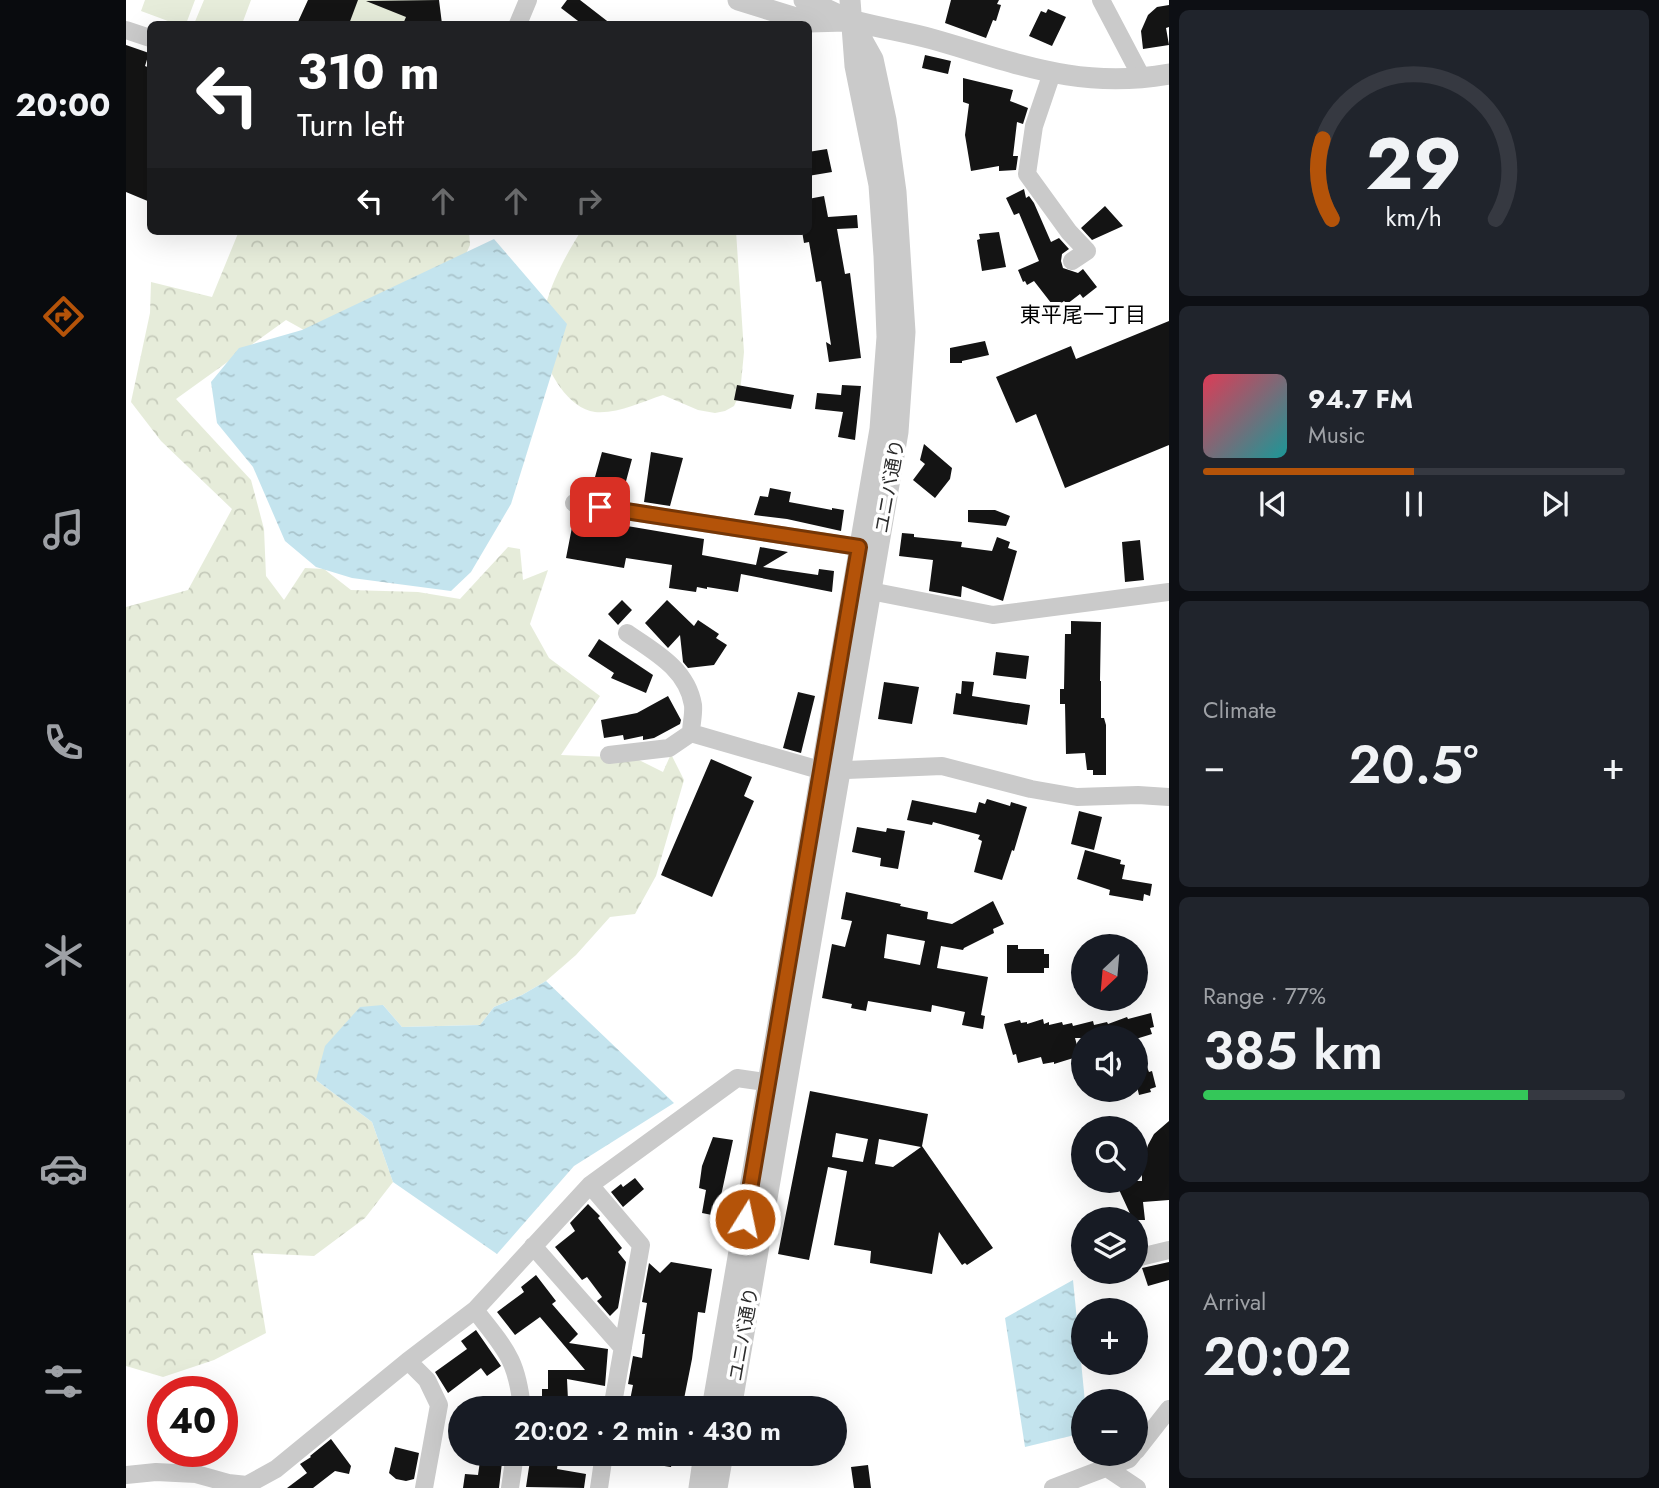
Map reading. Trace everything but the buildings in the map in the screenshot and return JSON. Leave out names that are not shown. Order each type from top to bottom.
[{"type":"street","points":[[519,21],[528,0]]},
{"type":"street","points":[[738,0],[806,21]]},
{"type":"street","points":[[804,0],[851,10],[929,38],[1052,73],[1101,80],[1169,74]]},
{"type":"street","points":[[1101,0],[1142,78]]},
{"type":"street","points":[[812,21],[851,10]]},
{"type":"street","name":"ユニバ通り","points":[[715,1396],[777,1084],[869,548],[887,337],[879,185],[855,66],[851,10]]},
{"type":"street","points":[[126,30],[147,37]]},
{"type":"street","points":[[1052,73],[1034,126],[1027,174],[1069,232],[1087,251],[1072,261]]},
{"type":"street","points":[[574,503],[869,548]]},
{"type":"street","points":[[862,590],[993,615],[1169,592]]},
{"type":"street","points":[[627,634],[656,652],[682,675],[693,706],[691,733]]},
{"type":"street","points":[[609,755],[669,748],[691,733],[832,770],[942,766],[1031,789],[1077,797],[1169,797]]},
{"type":"street","points":[[126,1475],[156,1472],[196,1481],[247,1485],[276,1469],[475,1310],[590,1185],[737,1079],[777,1084]]},
{"type":"street","name":"ユニバ通り","points":[[733,1396],[777,1084]]},
{"type":"street","points":[[590,1185],[641,1245],[614,1396]]},
{"type":"street","points":[[533,1246],[623,1348]]},
{"type":"street","points":[[1148,1255],[1169,1250]]},
{"type":"street","points":[[475,1310],[510,1356],[519,1378],[521,1396]]},
{"type":"street","points":[[408,1361],[426,1380],[439,1405],[424,1488]]},
{"type":"street","points":[[1148,1435],[1169,1409]]},
{"type":"street","points":[[510,1488],[513,1466]]},
{"type":"street","points":[[598,1488],[602,1466]]},
{"type":"street","points":[[699,1488],[702,1466]]},
{"type":"street","points":[[717,1488],[721,1466]]},
{"type":"street","points":[[1053,1488],[1112,1466]]},
{"type":"street","points":[[1107,1468],[1137,1488]]},
{"type":"green space","points":[[145,0],[195,0],[187,21],[168,21],[141,11]]},
{"type":"green space","points":[[204,0],[251,0],[243,21],[195,21]]},
{"type":"green space","points":[[308,0],[438,0],[442,21],[298,21]]},
{"type":"green space","points":[[237,235],[469,235],[470,245],[434,325],[356,359],[286,320],[176,399],[251,480],[264,529],[266,576],[284,600],[305,568],[324,569],[351,590],[418,592],[460,599],[508,547],[520,549],[523,580],[548,570],[530,624],[549,658],[600,696],[561,755],[635,758],[663,772],[671,754],[684,780],[656,876],[635,914],[610,917],[576,955],[546,981],[494,1007],[480,1025],[402,1027],[383,1005],[316,1080],[372,1122],[393,1182],[365,1218],[314,1256],[253,1253],[266,1333],[214,1360],[166,1376],[126,1366],[126,607],[188,590],[232,509],[161,441],[131,402],[150,313],[151,282],[212,297]]},
{"type":"green space","points":[[579,235],[736,235],[744,352],[740,393],[734,406],[715,413],[698,410],[663,395],[604,412],[595,412],[576,404],[554,378],[545,357],[543,343],[546,304]]},
{"type":"water","points":[[494,239],[567,324],[511,504],[471,572],[451,591],[352,578],[316,567],[285,541],[253,467],[217,423],[211,382],[239,348],[302,330]]},
{"type":"water","points":[[546,981],[674,1103],[574,1166],[497,1254],[393,1182],[372,1122],[316,1080],[325,1046],[360,1007],[383,1005],[402,1027],[480,1025],[494,1007]]},
{"type":"water","points":[[1071,1281],[1073,1284],[1071,1375],[1082,1375],[1084,1389],[1071,1389],[1071,1436],[1025,1447],[1005,1318]]},
{"type":"district","name":"東平尾一丁目","points":[[1083,315]]},
{"type":"route","points":[[600,507],[859,547],[745,1219]]}]
